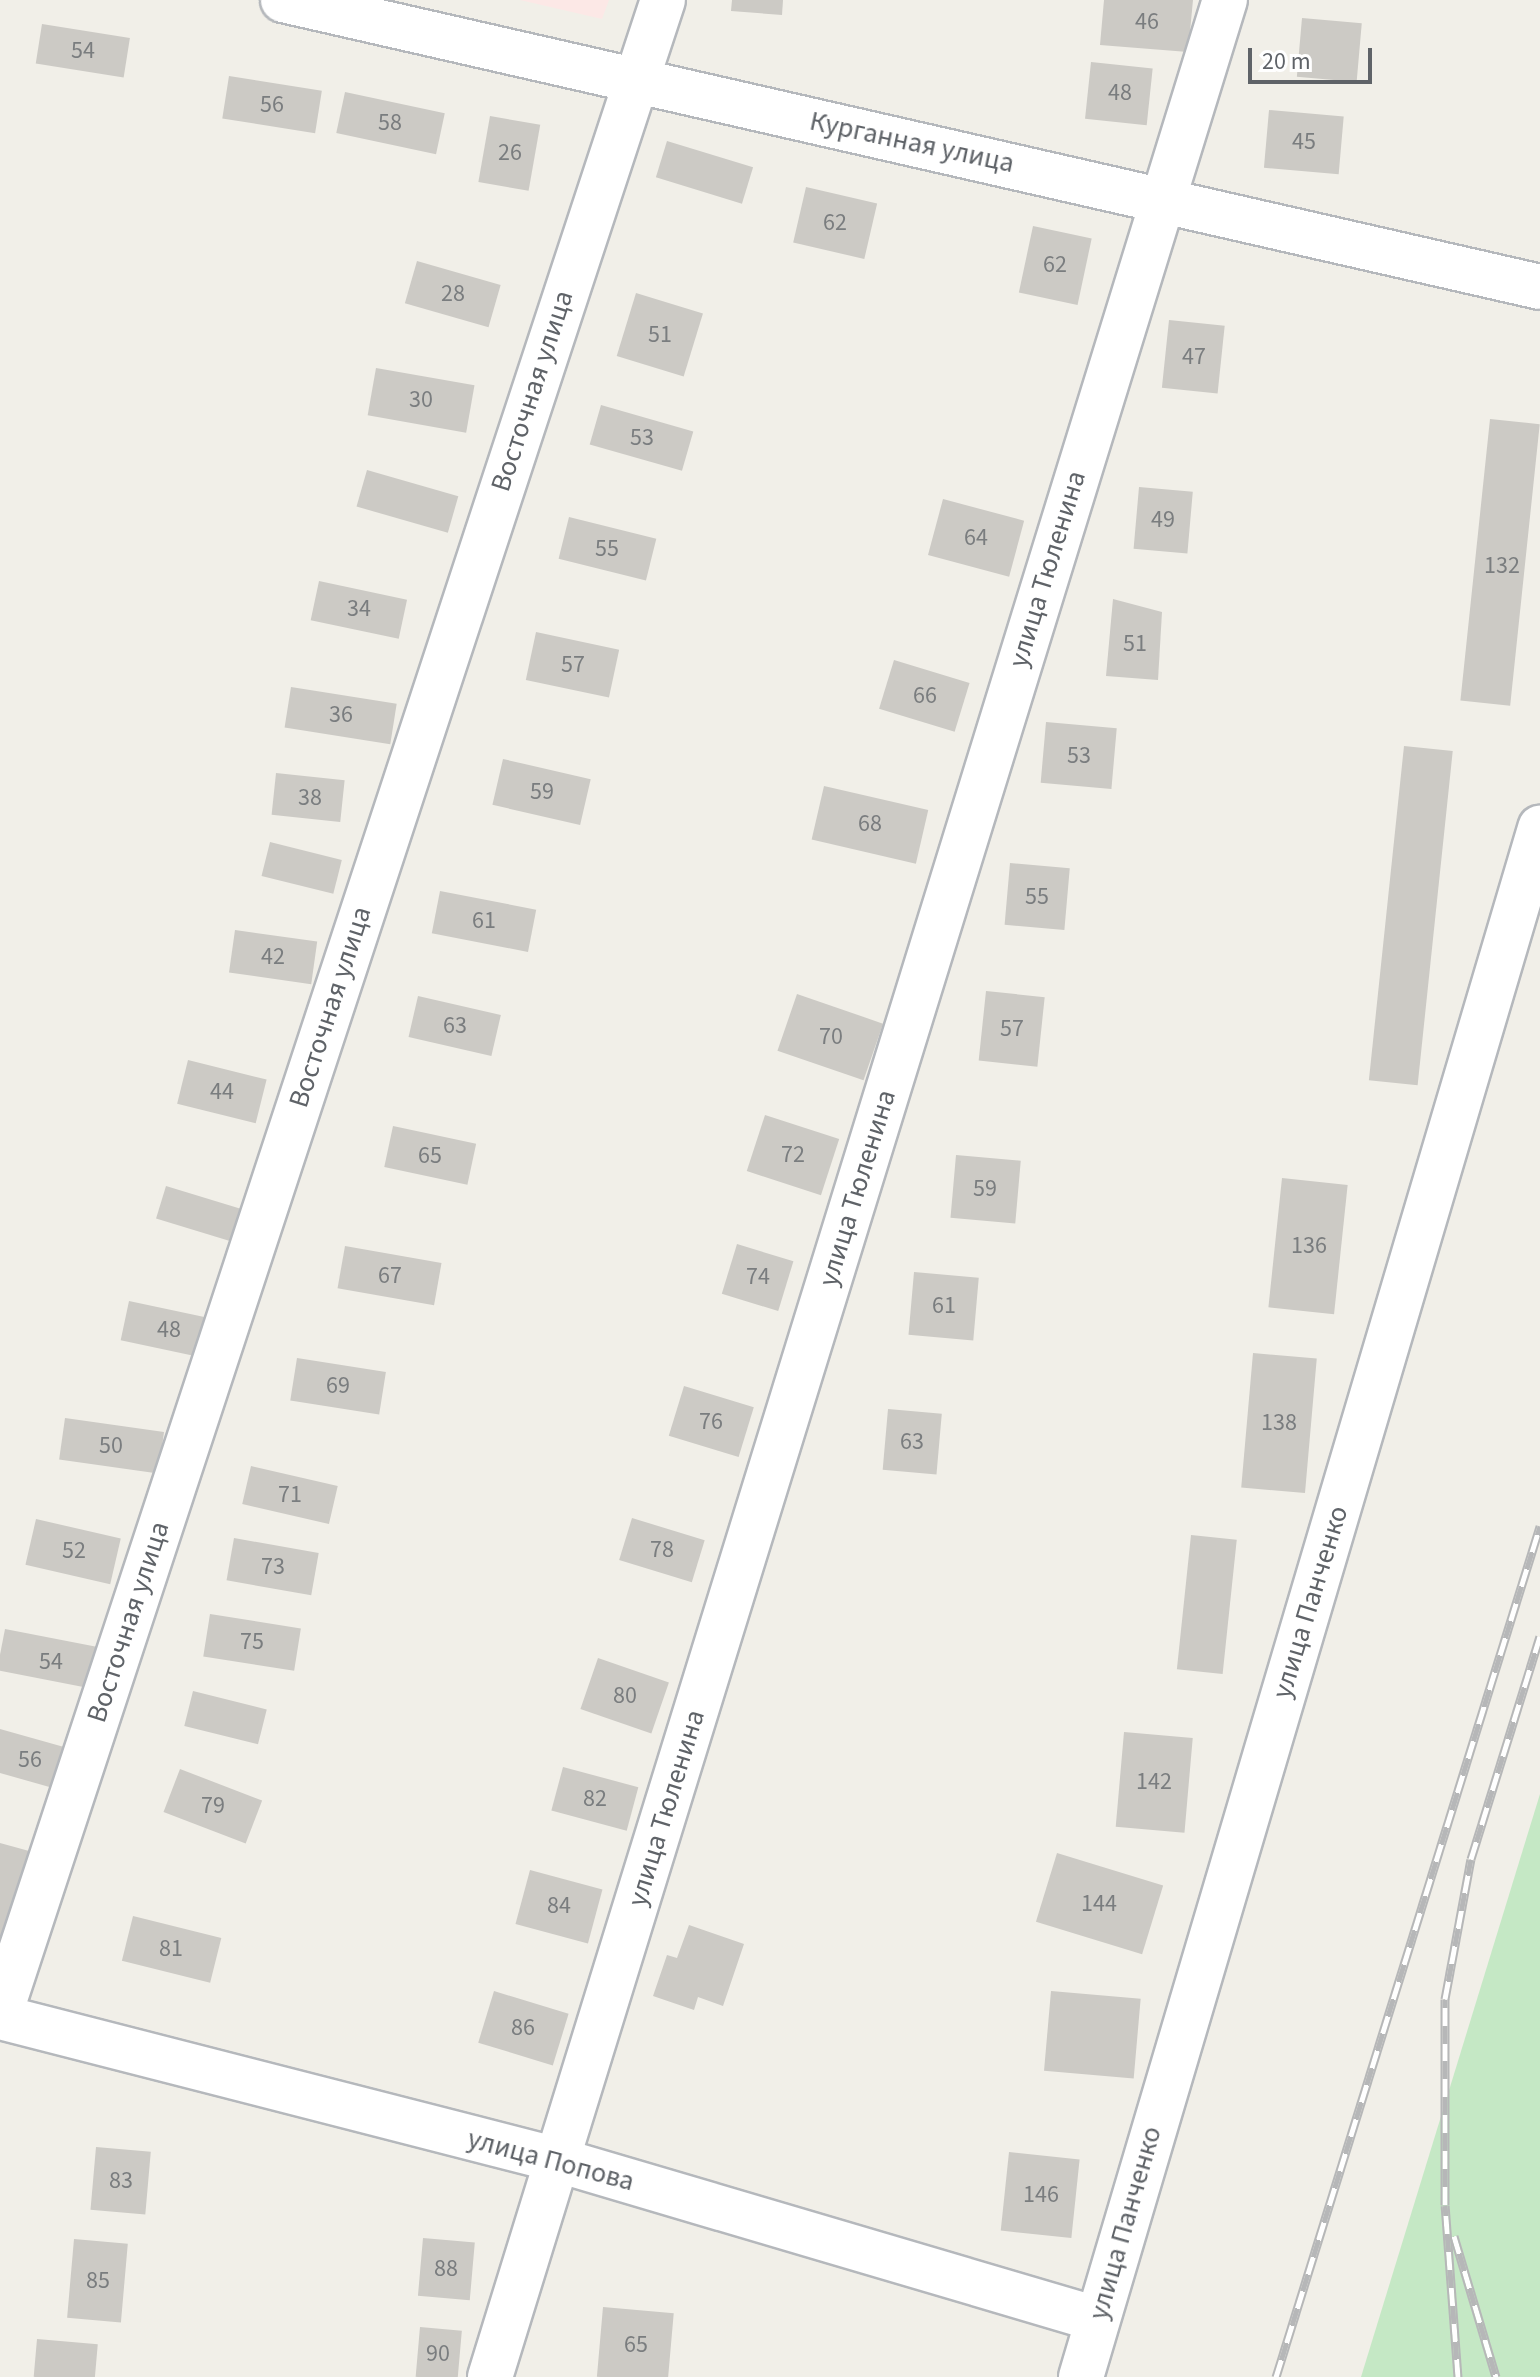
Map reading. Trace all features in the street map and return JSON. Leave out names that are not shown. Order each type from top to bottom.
[{"type":"street","name":"Курганная улица","points":[[283,0],[634,82],[1161,197],[1540,287]]},
{"type":"street","name":"Восточная улица","points":[[0,2016],[663,0]]},
{"type":"street","name":"улица Тюленина","points":[[490,2377],[1161,197],[1225,0]]},
{"type":"street","name":"улица Панченко","points":[[1081,2377],[1540,828]]},
{"type":"street","name":"улица Попова","points":[[0,2016],[558,2160],[1097,2319]]},
{"type":"shaded area","points":[[520,0],[609,0],[602,19]]},
{"type":"green space","points":[[1540,1794],[1540,2377],[1361,2377]]},
{"type":"building","points":[[732,0],[783,0],[782,15],[731,11]]},
{"type":"building","points":[[1104,0],[1193,0],[1188,52],[1100,45]]},
{"type":"building","points":[[1302,18],[1362,23],[1357,82],[1297,77]]},
{"type":"building","points":[[42,24],[130,38],[124,77],[36,64]]},
{"type":"building","points":[[1091,62],[1153,68],[1147,125],[1085,119]]},
{"type":"building","points":[[229,76],[322,91],[315,133],[222,118]]},
{"type":"building","points":[[345,92],[445,113],[436,154],[336,133]]},
{"type":"building","points":[[1269,110],[1344,117],[1339,174],[1264,168]]},
{"type":"building","points":[[490,116],[540,125],[529,191],[478,182]]},
{"type":"building","points":[[667,141],[753,167],[742,204],[656,177]]},
{"type":"building","points":[[806,187],[877,203],[864,259],[793,243]]},
{"type":"building","points":[[1033,226],[1092,238],[1078,305],[1019,293]]},
{"type":"building","points":[[417,261],[501,285],[489,327],[405,303]]},
{"type":"building","points":[[636,293],[703,313],[684,377],[617,356]]},
{"type":"building","points":[[1169,320],[1225,326],[1218,393],[1162,388]]},
{"type":"building","points":[[376,368],[474,385],[466,433],[368,415]]},
{"type":"building","points":[[601,405],[693,431],[682,471],[590,444]]},
{"type":"building","points":[[1490,419],[1540,424],[1510,706],[1460,700]]},
{"type":"building","points":[[367,470],[458,496],[448,533],[357,507]]},
{"type":"building","points":[[1139,487],[1193,492],[1187,553],[1134,549]]},
{"type":"building","points":[[943,499],[1024,521],[1009,577],[928,555]]},
{"type":"building","points":[[569,517],[656,539],[646,580],[559,559]]},
{"type":"building","points":[[319,581],[407,600],[399,639],[311,620]]},
{"type":"building","points":[[1113,599],[1162,612],[1158,680],[1106,676]]},
{"type":"building","points":[[536,632],[619,650],[609,698],[526,680]]},
{"type":"building","points":[[894,660],[970,683],[955,732],[879,709]]},
{"type":"building","points":[[291,687],[397,704],[390,744],[285,727]]},
{"type":"building","points":[[1046,722],[1117,728],[1111,789],[1041,783]]},
{"type":"building","points":[[1404,746],[1453,751],[1418,1085],[1369,1080]]},
{"type":"building","points":[[503,759],[591,779],[580,825],[492,805]]},
{"type":"building","points":[[276,773],[345,780],[340,822],[272,815]]},
{"type":"building","points":[[824,786],[928,810],[916,864],[812,840]]},
{"type":"building","points":[[270,842],[342,860],[333,894],[262,876]]},
{"type":"building","points":[[1010,863],[1070,868],[1064,930],[1005,925]]},
{"type":"building","points":[[440,891],[536,910],[528,952],[432,933]]},
{"type":"building","points":[[235,930],[317,942],[311,984],[229,973]]},
{"type":"building","points":[[986,991],[1045,997],[1037,1067],[979,1061]]},
{"type":"building","points":[[797,994],[883,1024],[864,1080],[777,1051]]},
{"type":"building","points":[[418,996],[501,1015],[491,1056],[409,1037]]},
{"type":"building","points":[[188,1060],[267,1080],[256,1123],[177,1104]]},
{"type":"building","points":[[765,1115],[839,1139],[821,1195],[747,1171]]},
{"type":"building","points":[[393,1126],[476,1144],[467,1185],[384,1167]]},
{"type":"building","points":[[956,1155],[1021,1161],[1015,1223],[951,1218]]},
{"type":"building","points":[[1282,1178],[1348,1185],[1334,1314],[1268,1307]]},
{"type":"building","points":[[166,1186],[246,1211],[236,1243],[156,1219]]},
{"type":"building","points":[[737,1244],[793,1261],[778,1311],[722,1294]]},
{"type":"building","points":[[345,1246],[442,1263],[434,1305],[338,1288]]},
{"type":"building","points":[[914,1272],[979,1278],[973,1340],[909,1335]]},
{"type":"building","points":[[129,1301],[216,1320],[208,1359],[121,1340]]},
{"type":"building","points":[[1253,1353],[1317,1359],[1305,1493],[1241,1487]]},
{"type":"building","points":[[297,1358],[386,1372],[379,1415],[290,1400]]},
{"type":"building","points":[[684,1386],[754,1407],[739,1457],[669,1436]]},
{"type":"building","points":[[888,1409],[942,1414],[936,1474],[883,1470]]},
{"type":"building","points":[[65,1418],[164,1432],[158,1474],[59,1460]]},
{"type":"building","points":[[251,1466],[338,1486],[329,1524],[242,1504]]},
{"type":"building","points":[[632,1518],[705,1540],[692,1582],[619,1560]]},
{"type":"building","points":[[36,1519],[121,1539],[110,1584],[25,1565]]},
{"type":"building","points":[[1191,1535],[1237,1540],[1223,1674],[1177,1669]]},
{"type":"building","points":[[234,1538],[319,1553],[311,1595],[227,1580]]},
{"type":"building","points":[[210,1614],[301,1628],[294,1671],[203,1656]]},
{"type":"building","points":[[5,1629],[104,1648],[96,1690],[0,1671]]},
{"type":"building","points":[[598,1658],[669,1682],[651,1733],[580,1709]]},
{"type":"building","points":[[193,1691],[267,1709],[258,1744],[184,1726]]},
{"type":"building","points":[[0,1729],[64,1747],[53,1788],[0,1773]]},
{"type":"building","points":[[1124,1732],[1193,1738],[1184,1833],[1116,1827]]},
{"type":"building","points":[[563,1767],[638,1787],[627,1831],[551,1810]]},
{"type":"building","points":[[180,1769],[262,1801],[246,1843],[164,1812]]},
{"type":"building","points":[[0,1843],[40,1854],[14,1947],[0,1943]]},
{"type":"building","points":[[1057,1853],[1163,1885],[1142,1954],[1036,1922]]},
{"type":"building","points":[[530,1870],[602,1889],[588,1944],[516,1924]]},
{"type":"building","points":[[133,1916],[221,1938],[210,1983],[122,1961]]},
{"type":"building","points":[[689,1925],[744,1944],[723,2006],[698,1997],[694,2010],[653,1996],[667,1955],[677,1958]]},
{"type":"building","points":[[494,1991],[569,2014],[553,2065],[478,2043]]},
{"type":"building","points":[[1051,1991],[1141,1999],[1134,2079],[1044,2071]]},
{"type":"building","points":[[96,2147],[151,2152],[145,2215],[91,2210]]},
{"type":"building","points":[[1009,2152],[1080,2159],[1071,2238],[1001,2231]]},
{"type":"building","points":[[423,2238],[475,2243],[470,2300],[418,2296]]},
{"type":"building","points":[[74,2239],[128,2244],[121,2322],[67,2318]]},
{"type":"building","points":[[603,2307],[674,2313],[668,2377],[597,2377]]},
{"type":"building","points":[[420,2327],[462,2331],[458,2377],[416,2377]]},
{"type":"building","points":[[37,2339],[98,2344],[95,2377],[34,2377]]},
{"type":"railway","points":[[1276,2377],[1540,1526]]},
{"type":"railway","points":[[1458,2377],[1445,2205],[1445,1999],[1471,1859],[1540,1636]]},
{"type":"railway","points":[[1454,2236],[1496,2377]]}]
